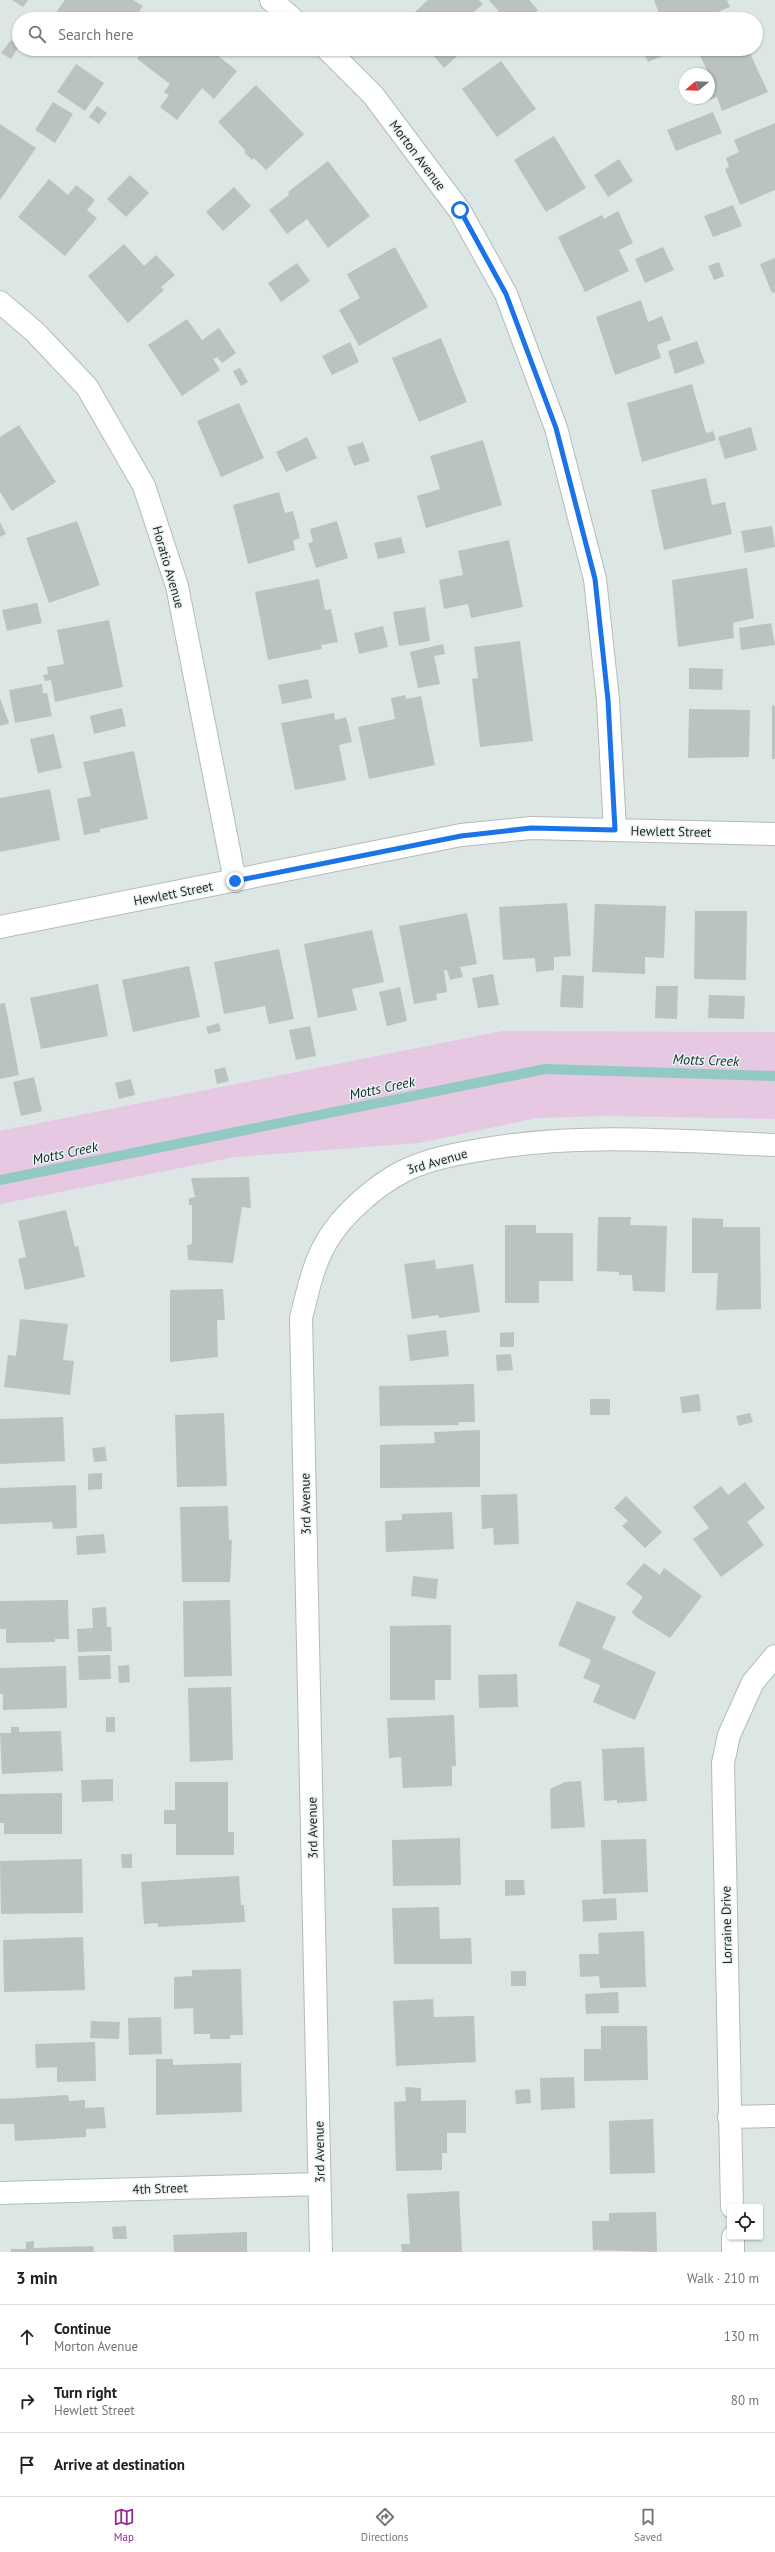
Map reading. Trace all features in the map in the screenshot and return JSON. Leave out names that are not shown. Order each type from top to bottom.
[{"type":"street","points":[[272,0],[285,12]]},
{"type":"street","name":"Morton Avenue","points":[[334,56],[373,95],[460,210],[506,294],[556,428],[595,579],[608,700],[615,830]]},
{"type":"street","name":"Horatio Avenue","points":[[0,302],[35,332],[87,387],[144,486],[178,586],[235,881]]},
{"type":"street","name":"Hewlett Street","points":[[0,927],[461,836],[531,828],[775,834]]},
{"type":"street","name":"3rd Avenue","points":[[321,2252],[301,1318],[314,1267],[327,1240],[360,1201],[402,1172],[448,1156],[504,1145],[594,1139],[775,1145]]},
{"type":"street","name":"Lorraine Drive","points":[[732,2204],[723,1763],[729,1734],[753,1682],[775,1656]]},
{"type":"street","points":[[729,2117],[775,2116]]},
{"type":"street","name":"4th Street","points":[[0,2193],[319,2184]]},
{"type":"street","points":[[733,2240],[733,2252]]},
{"type":"shaded area","points":[[502,1031],[775,1032],[775,1119],[607,1116],[537,1118],[419,1143],[235,1157],[0,1204],[0,1131]]},
{"type":"building","points":[[12,0],[28,0],[23,7]]},
{"type":"building","points":[[65,0],[133,0],[143,6],[139,12],[57,11]]},
{"type":"building","points":[[428,0],[479,0],[483,4],[474,12],[415,12]]},
{"type":"building","points":[[489,0],[529,0],[538,10],[536,12],[499,12]]},
{"type":"building","points":[[654,0],[727,0],[730,7],[718,12],[658,12]]},
{"type":"building","points":[[11,40],[12,41],[13,56],[11,59],[1,53]]},
{"type":"building","points":[[139,56],[219,56],[237,71],[214,99],[202,88],[177,120],[160,107],[169,95],[164,92],[170,84],[137,59]]},
{"type":"building","points":[[434,56],[457,56],[444,68]]},
{"type":"building","points":[[645,56],[662,56],[648,62]]},
{"type":"building","points":[[700,56],[751,56],[768,92],[722,111],[717,97],[715,98],[715,68],[706,68]]},
{"type":"building","points":[[501,61],[536,109],[497,137],[462,89]]},
{"type":"building","points":[[76,64],[104,83],[85,111],[57,92]]},
{"type":"building","points":[[256,85],[304,134],[266,170],[254,158],[252,160],[244,152],[246,151],[218,122]]},
{"type":"building","points":[[53,102],[73,114],[55,143],[35,130]]},
{"type":"building","points":[[97,106],[107,113],[99,124],[89,117]]},
{"type":"building","points":[[713,112],[722,133],[676,151],[667,130]]},
{"type":"building","points":[[775,123],[775,190],[740,205],[725,169],[729,167],[726,158],[739,152],[734,140]]},
{"type":"building","points":[[0,124],[36,148],[0,200]]},
{"type":"building","points":[[554,136],[586,188],[546,212],[514,160]]},
{"type":"building","points":[[619,159],[633,181],[608,197],[594,175]]},
{"type":"building","points":[[328,161],[370,216],[328,248],[307,219],[287,234],[269,210],[289,195],[288,192]]},
{"type":"building","points":[[130,175],[149,193],[126,217],[107,199]]},
{"type":"building","points":[[49,179],[68,195],[76,185],[95,200],[87,210],[97,218],[65,256],[18,217]]},
{"type":"building","points":[[234,187],[251,206],[223,231],[206,212]]},
{"type":"building","points":[[733,205],[742,226],[713,237],[704,216]]},
{"type":"building","points":[[618,211],[633,243],[619,250],[629,271],[585,292],[558,237],[602,215],[604,219]]},
{"type":"building","points":[[124,244],[144,266],[156,255],[175,275],[161,287],[164,290],[128,323],[88,276]]},
{"type":"building","points":[[395,247],[428,307],[359,346],[339,310],[360,298],[347,274]]},
{"type":"building","points":[[663,247],[674,270],[645,283],[635,259]]},
{"type":"building","points":[[775,258],[775,292],[772,293],[760,264]]},
{"type":"building","points":[[719,262],[724,276],[714,280],[708,266]]},
{"type":"building","points":[[297,263],[310,281],[281,302],[268,283]]},
{"type":"building","points":[[641,300],[648,322],[662,316],[671,340],[657,345],[661,358],[615,375],[596,317]]},
{"type":"building","points":[[187,319],[202,340],[219,328],[236,353],[222,363],[217,357],[213,359],[220,370],[182,396],[148,345]]},
{"type":"building","points":[[441,338],[467,402],[419,422],[392,358]]},
{"type":"building","points":[[697,341],[705,363],[675,374],[668,351]]},
{"type":"building","points":[[350,342],[359,362],[332,375],[322,356]]},
{"type":"building","points":[[240,368],[248,382],[241,386],[233,371]]},
{"type":"building","points":[[692,384],[706,433],[713,431],[716,440],[642,462],[627,403]]},
{"type":"building","points":[[239,403],[264,458],[221,477],[197,421]]},
{"type":"building","points":[[19,425],[56,482],[12,511],[0,492],[0,437]]},
{"type":"building","points":[[751,427],[757,450],[725,459],[718,437]]},
{"type":"building","points":[[307,437],[317,458],[286,472],[276,452]]},
{"type":"building","points":[[483,440],[502,505],[426,528],[417,496],[440,489],[430,456]]},
{"type":"building","points":[[363,442],[370,461],[354,466],[347,447]]},
{"type":"building","points":[[706,478],[712,505],[725,502],[732,534],[664,550],[651,490]]},
{"type":"building","points":[[279,492],[285,513],[293,511],[300,538],[293,541],[295,550],[248,564],[233,505]]},
{"type":"building","points":[[77,521],[100,585],[49,603],[26,538]]},
{"type":"building","points":[[337,521],[348,558],[316,568],[308,543],[313,542],[310,529]]},
{"type":"building","points":[[0,522],[6,534],[0,537]]},
{"type":"building","points":[[772,526],[775,547],[745,553],[741,531]]},
{"type":"building","points":[[401,537],[405,553],[378,559],[374,543]]},
{"type":"building","points":[[509,540],[523,607],[471,618],[468,604],[444,609],[439,580],[463,575],[458,551]]},
{"type":"building","points":[[747,568],[754,618],[733,623],[734,638],[678,647],[672,580]]},
{"type":"building","points":[[319,579],[325,610],[331,609],[338,642],[321,645],[322,649],[268,660],[255,592]]},
{"type":"building","points":[[37,603],[42,623],[7,631],[2,610]]},
{"type":"building","points":[[425,607],[430,641],[399,646],[393,612]]},
{"type":"building","points":[[109,620],[123,687],[55,702],[51,680],[45,681],[43,675],[48,674],[47,667],[64,664],[57,630]]},
{"type":"building","points":[[771,623],[775,645],[741,650],[739,628]]},
{"type":"building","points":[[383,626],[388,647],[359,654],[354,633]]},
{"type":"building","points":[[520,641],[533,741],[480,747],[472,679],[478,678],[474,647]]},
{"type":"building","points":[[443,644],[445,654],[434,656],[440,684],[418,688],[410,652]]},
{"type":"building","points":[[689,668],[723,669],[722,690],[689,689]]},
{"type":"building","points":[[308,679],[312,698],[282,704],[278,685]]},
{"type":"building","points":[[42,684],[43,693],[47,693],[52,716],[15,723],[9,690]]},
{"type":"building","points":[[405,695],[406,699],[421,696],[435,765],[369,779],[358,727],[395,719],[391,698]]},
{"type":"building","points":[[0,698],[9,723],[0,726]]},
{"type":"building","points":[[772,705],[775,706],[775,759],[772,759]]},
{"type":"building","points":[[122,708],[126,726],[94,734],[90,716]]},
{"type":"building","points":[[689,709],[750,710],[749,757],[688,758]]},
{"type":"building","points":[[334,713],[335,720],[346,717],[352,742],[339,745],[346,780],[295,790],[281,723]]},
{"type":"building","points":[[54,734],[62,768],[38,773],[30,739]]},
{"type":"building","points":[[134,751],[148,819],[100,829],[100,832],[84,835],[77,799],[91,796],[83,762]]},
{"type":"building","points":[[50,789],[60,840],[0,852],[0,798]]},
{"type":"building","points":[[567,903],[571,956],[554,957],[554,970],[536,972],[535,958],[503,960],[499,907]]},
{"type":"building","points":[[595,904],[666,906],[664,958],[645,957],[645,974],[592,972]]},
{"type":"building","points":[[695,911],[747,911],[746,980],[694,979]]},
{"type":"building","points":[[467,913],[477,964],[460,967],[463,977],[450,980],[447,970],[444,970],[447,992],[436,994],[437,1000],[414,1004],[399,926]]},
{"type":"building","points":[[372,930],[384,982],[352,989],[357,1010],[318,1018],[304,944]]},
{"type":"building","points":[[279,949],[294,1019],[269,1024],[265,1006],[224,1014],[214,962]]},
{"type":"building","points":[[189,966],[200,1017],[133,1032],[122,980]]},
{"type":"building","points":[[493,974],[499,1005],[478,1008],[472,978]]},
{"type":"building","points":[[562,975],[584,976],[583,1008],[560,1007]]},
{"type":"building","points":[[98,984],[108,1036],[41,1049],[30,998]]},
{"type":"building","points":[[656,986],[678,986],[677,1019],[655,1018]]},
{"type":"building","points":[[400,987],[407,1021],[387,1026],[379,992]]},
{"type":"building","points":[[709,995],[745,996],[744,1019],[708,1018]]},
{"type":"building","points":[[5,1003],[19,1075],[0,1079],[0,1004]]},
{"type":"building","points":[[219,1023],[221,1031],[208,1034],[206,1027]]},
{"type":"building","points":[[310,1026],[316,1056],[296,1060],[289,1030]]},
{"type":"building","points":[[225,1067],[229,1081],[217,1084],[214,1070]]},
{"type":"building","points":[[34,1077],[42,1111],[21,1116],[13,1082]]},
{"type":"building","points":[[131,1079],[135,1095],[119,1099],[115,1083]]},
{"type":"building","points":[[249,1177],[251,1208],[242,1207],[233,1263],[188,1260],[187,1245],[192,1244],[192,1205],[189,1205],[189,1198],[195,1197],[191,1178]]},
{"type":"building","points":[[66,1210],[75,1247],[78,1246],[85,1277],[25,1290],[18,1259],[26,1257],[18,1221]]},
{"type":"building","points":[[598,1217],[631,1217],[630,1225],[667,1226],[665,1292],[633,1291],[632,1275],[619,1275],[619,1272],[597,1271]]},
{"type":"building","points":[[692,1218],[723,1219],[723,1227],[760,1227],[761,1309],[716,1310],[718,1273],[692,1273]]},
{"type":"building","points":[[505,1225],[536,1225],[536,1233],[573,1233],[573,1281],[539,1281],[539,1303],[505,1303]]},
{"type":"building","points":[[435,1260],[436,1269],[473,1264],[480,1312],[439,1318],[438,1315],[412,1319],[404,1264]]},
{"type":"building","points":[[223,1289],[225,1320],[217,1320],[218,1357],[170,1362],[170,1290]]},
{"type":"building","points":[[20,1319],[68,1324],[63,1360],[74,1361],[70,1395],[4,1387],[8,1355],[16,1356]]},
{"type":"building","points":[[446,1330],[449,1356],[410,1361],[407,1335]]},
{"type":"building","points":[[514,1332],[514,1347],[500,1347],[500,1333]]},
{"type":"building","points":[[511,1354],[513,1370],[497,1371],[496,1355]]},
{"type":"building","points":[[474,1384],[475,1422],[458,1422],[459,1425],[380,1426],[379,1386]]},
{"type":"building","points":[[699,1394],[701,1411],[682,1413],[680,1397]]},
{"type":"building","points":[[590,1399],[610,1399],[610,1415],[590,1415]]},
{"type":"building","points":[[224,1413],[227,1486],[177,1487],[175,1415]]},
{"type":"building","points":[[750,1413],[753,1422],[739,1426],[736,1416]]},
{"type":"building","points":[[63,1417],[65,1461],[0,1464],[0,1419]]},
{"type":"building","points":[[480,1430],[480,1487],[380,1488],[380,1445],[435,1443],[434,1432]]},
{"type":"building","points":[[105,1447],[107,1461],[94,1462],[92,1448]]},
{"type":"building","points":[[102,1473],[102,1489],[88,1490],[88,1474]]},
{"type":"building","points":[[745,1482],[765,1508],[747,1522],[764,1545],[721,1577],[693,1539],[709,1528],[693,1507],[721,1486],[728,1495]]},
{"type":"building","points":[[76,1485],[77,1528],[53,1529],[52,1522],[0,1524],[0,1488]]},
{"type":"building","points":[[517,1494],[519,1544],[494,1545],[493,1528],[482,1529],[481,1495]]},
{"type":"building","points":[[626,1496],[662,1532],[645,1548],[622,1526],[628,1521],[614,1508]]},
{"type":"building","points":[[228,1506],[229,1540],[232,1540],[230,1582],[182,1582],[180,1507]]},
{"type":"building","points":[[452,1512],[454,1549],[386,1552],[385,1521],[402,1520],[402,1514]]},
{"type":"building","points":[[104,1534],[106,1553],[77,1555],[76,1536]]},
{"type":"building","points":[[644,1563],[660,1575],[664,1568],[702,1596],[670,1638],[636,1617],[632,1612],[643,1597],[626,1584]]},
{"type":"building","points":[[413,1576],[438,1579],[436,1599],[411,1596]]},
{"type":"building","points":[[68,1600],[69,1639],[55,1639],[55,1642],[6,1643],[6,1629],[0,1629],[0,1601]]},
{"type":"building","points":[[230,1600],[232,1676],[184,1677],[183,1601]]},
{"type":"building","points":[[577,1601],[616,1617],[602,1648],[656,1672],[635,1720],[593,1702],[600,1685],[583,1678],[591,1660],[558,1645]]},
{"type":"building","points":[[106,1607],[107,1627],[111,1627],[112,1651],[78,1652],[77,1629],[93,1628],[92,1608]]},
{"type":"building","points":[[451,1625],[451,1680],[435,1680],[435,1700],[390,1700],[390,1626]]},
{"type":"building","points":[[110,1655],[111,1679],[79,1680],[78,1656]]},
{"type":"building","points":[[129,1665],[130,1682],[119,1683],[118,1666]]},
{"type":"building","points":[[66,1666],[67,1708],[3,1710],[3,1694],[0,1694],[0,1668]]},
{"type":"building","points":[[517,1674],[518,1707],[479,1708],[478,1675]]},
{"type":"building","points":[[231,1687],[233,1760],[190,1762],[188,1688]]},
{"type":"building","points":[[454,1715],[456,1766],[452,1766],[452,1786],[403,1788],[401,1757],[389,1758],[387,1718]]},
{"type":"building","points":[[106,1717],[115,1717],[115,1732],[106,1732]]},
{"type":"building","points":[[11,1727],[19,1727],[19,1732],[61,1731],[63,1771],[2,1774],[0,1733],[11,1733]]},
{"type":"building","points":[[644,1747],[647,1801],[617,1803],[617,1800],[604,1801],[602,1749]]},
{"type":"building","points":[[113,1779],[113,1801],[82,1802],[81,1780]]},
{"type":"building","points":[[581,1781],[585,1827],[551,1829],[550,1789],[565,1782]]},
{"type":"building","points":[[175,1782],[228,1782],[228,1832],[234,1832],[234,1855],[176,1855],[176,1824],[164,1824],[164,1810],[175,1810]]},
{"type":"building","points":[[62,1793],[62,1834],[4,1834],[4,1823],[0,1823],[0,1794]]},
{"type":"building","points":[[460,1838],[461,1885],[393,1886],[392,1840]]},
{"type":"building","points":[[646,1839],[648,1892],[603,1894],[601,1840]]},
{"type":"building","points":[[121,1854],[132,1854],[132,1868],[122,1868]]},
{"type":"building","points":[[82,1859],[83,1913],[1,1914],[0,1861]]},
{"type":"building","points":[[239,1876],[241,1905],[244,1905],[245,1922],[158,1927],[158,1923],[144,1924],[141,1882]]},
{"type":"building","points":[[505,1880],[524,1880],[525,1895],[505,1896]]},
{"type":"building","points":[[616,1898],[617,1920],[583,1922],[582,1900]]},
{"type":"building","points":[[439,1907],[440,1939],[471,1938],[472,1964],[394,1964],[392,1908]]},
{"type":"building","points":[[644,1931],[646,1987],[600,1988],[599,1976],[580,1977],[579,1954],[599,1954],[598,1933]]},
{"type":"building","points":[[83,1937],[85,1990],[4,1992],[3,1940]]},
{"type":"building","points":[[241,1969],[243,2035],[230,2035],[230,2039],[210,2039],[210,2034],[194,2034],[193,2008],[174,2009],[174,1977],[192,1976],[192,1970]]},
{"type":"building","points":[[511,1971],[526,1971],[526,1986],[511,1986]]},
{"type":"building","points":[[618,1992],[619,2013],[586,2014],[585,1994]]},
{"type":"building","points":[[433,1999],[434,2017],[474,2016],[476,2062],[396,2066],[393,2001]]},
{"type":"building","points":[[161,2017],[162,2054],[129,2055],[128,2018]]},
{"type":"building","points":[[91,2021],[120,2022],[119,2039],[90,2038]]},
{"type":"building","points":[[601,2026],[647,2026],[648,2080],[584,2081],[584,2049],[601,2049]]},
{"type":"building","points":[[95,2042],[96,2081],[57,2082],[57,2067],[36,2068],[35,2044]]},
{"type":"building","points":[[156,2059],[173,2059],[173,2065],[241,2063],[242,2112],[156,2115]]},
{"type":"building","points":[[574,2077],[575,2108],[541,2110],[540,2078]]},
{"type":"building","points":[[405,2087],[421,2088],[421,2101],[466,2100],[466,2133],[447,2133],[447,2153],[442,2153],[442,2170],[396,2171],[394,2102],[406,2101]]},
{"type":"building","points":[[530,2089],[531,2103],[516,2104],[515,2090]]},
{"type":"building","points":[[68,2095],[69,2101],[85,2100],[85,2108],[104,2107],[106,2128],[86,2129],[86,2137],[15,2141],[14,2124],[0,2124],[0,2099]]},
{"type":"building","points":[[653,2119],[655,2173],[610,2174],[609,2121]]},
{"type":"building","points":[[459,2191],[462,2252],[402,2252],[401,2244],[410,2244],[407,2194]]},
{"type":"building","points":[[656,2212],[657,2252],[593,2250],[592,2221],[609,2221],[609,2213]]},
{"type":"building","points":[[126,2226],[127,2239],[113,2239],[112,2227]]},
{"type":"building","points":[[247,2232],[247,2252],[174,2252],[173,2235]]},
{"type":"building","points":[[34,2241],[34,2248],[93,2246],[94,2252],[11,2252],[11,2249],[26,2249],[26,2242]]},
{"type":"waterway","name":"Motts Creek","points":[[0,1180],[545,1069],[775,1076]]},
{"type":"route","points":[[235,881],[461,836],[531,828],[615,830],[608,700],[595,579],[556,428],[506,294],[460,210]]}]
